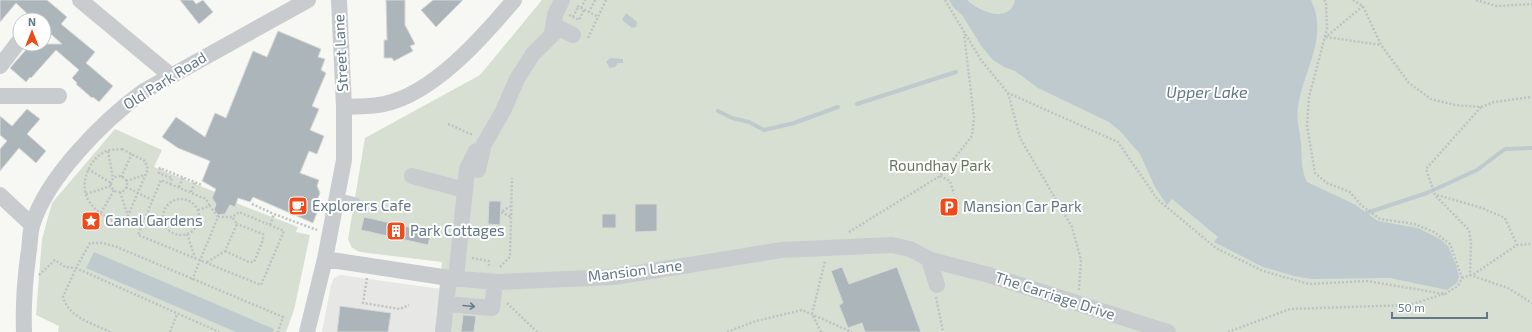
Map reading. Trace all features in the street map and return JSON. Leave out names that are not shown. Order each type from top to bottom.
[{"type":"street","points":[[80,0],[170,75]]},
{"type":"street","name":"Old Park Road","points":[[24,332],[25,276],[32,226],[48,193],[80,149],[119,109],[144,91],[170,75],[308,0]]},
{"type":"street","name":"Street Lane","points":[[307,332],[325,259],[344,160],[344,107],[339,0]]},
{"type":"street","points":[[344,107],[384,104],[413,93],[449,68],[487,33],[514,0]]},
{"type":"street","points":[[552,33],[555,15],[567,6]]},
{"type":"street","points":[[442,332],[452,278],[467,169],[473,155],[484,144],[503,110],[524,66],[552,33],[559,28],[573,34]]},
{"type":"street","points":[[0,66],[12,50]]},
{"type":"street","points":[[0,96],[59,96]]},
{"type":"street","points":[[478,170],[484,144]]},
{"type":"street","points":[[412,176],[465,190]]},
{"type":"street","points":[[0,195],[32,226]]},
{"type":"street","points":[[337,201],[354,204]]},
{"type":"street","name":"Mansion Lane","points":[[325,259],[452,278],[496,282],[614,277],[741,255],[782,250],[892,245],[910,249],[936,261]]},
{"type":"street","points":[[936,261],[938,285]]},
{"type":"street","name":"The Carriage Drive","points":[[936,261],[989,275],[1168,332]]},
{"type":"street","points":[[446,304],[492,308],[496,282]]},
{"type":"path","points":[[567,6],[579,20],[584,0]]},
{"type":"path","points":[[589,12],[595,0]]},
{"type":"path","points":[[573,34],[586,41],[606,0]]},
{"type":"path","points":[[945,0],[981,60],[1008,93],[1020,138],[1072,227],[1081,260],[1078,304]]},
{"type":"path","points":[[1324,0],[1326,2],[1326,38],[1309,97],[1307,126],[1315,173],[1327,183],[1350,192],[1361,205],[1380,219],[1414,224],[1434,232],[1450,244],[1462,278]]},
{"type":"path","points":[[1353,0],[1364,6],[1380,45],[1409,83],[1431,99],[1454,105],[1481,107],[1494,102],[1532,97]]},
{"type":"path","points":[[1476,0],[1497,6],[1532,4]]},
{"type":"path","points":[[567,6],[582,9],[598,16]]},
{"type":"path","points":[[1326,38],[1364,6]]},
{"type":"path","points":[[821,332],[812,314],[829,248],[842,236],[940,176],[972,136],[974,117],[964,31]]},
{"type":"path","points":[[1326,38],[1380,45]]},
{"type":"path","points":[[1008,93],[1118,142],[1158,200],[1216,248],[1263,271],[1309,284],[1367,281],[1445,294]]},
{"type":"path","points":[[1470,275],[1471,243],[1469,230],[1435,195],[1426,169],[1481,107]]},
{"type":"path","points":[[448,124],[458,127],[475,136],[484,144]]},
{"type":"path","points":[[86,194],[111,185],[114,178],[108,150]]},
{"type":"path","points":[[108,150],[122,150],[132,154],[145,161],[148,169],[124,225],[109,219],[101,213],[95,208],[86,194],[85,180],[88,168],[96,158],[108,150]]},
{"type":"path","points":[[121,177],[132,154]]},
{"type":"path","points":[[88,168],[111,185],[114,190],[120,192]]},
{"type":"path","points":[[170,184],[172,178],[159,172],[160,168],[202,185]]},
{"type":"path","points":[[126,181],[145,175]]},
{"type":"path","points":[[940,176],[950,181],[954,194]]},
{"type":"path","points":[[114,178],[121,177],[126,181]]},
{"type":"path","points":[[179,187],[183,177]]},
{"type":"path","points":[[496,282],[498,270],[510,257],[512,178]]},
{"type":"path","points":[[161,180],[206,199],[218,217],[232,217],[239,212],[284,231],[261,285],[138,235],[161,180]]},
{"type":"path","points":[[126,181],[126,187]]},
{"type":"path","points":[[191,192],[195,182]]},
{"type":"path","points":[[126,187],[152,200]]},
{"type":"path","points":[[120,192],[126,187]]},
{"type":"path","points":[[101,213],[114,190]]},
{"type":"path","points":[[120,192],[128,216]]},
{"type":"path","points":[[1435,195],[1482,208],[1505,218],[1517,245]]},
{"type":"path","points":[[183,198],[194,204],[198,210],[199,222],[196,228],[187,234],[176,234],[165,227],[162,215],[164,208],[171,201],[183,198]]},
{"type":"path","points":[[252,204],[318,231],[319,226]]},
{"type":"path","points":[[198,210],[210,206]]},
{"type":"path","points":[[511,206],[501,212],[511,217]]},
{"type":"path","points":[[270,225],[274,214]]},
{"type":"path","points":[[192,280],[218,217]]},
{"type":"path","points":[[225,251],[249,262],[254,262],[264,240],[263,234],[237,224],[232,217]]},
{"type":"path","points":[[207,262],[225,251],[237,224]]},
{"type":"path","points":[[187,234],[195,257]]},
{"type":"path","points":[[110,332],[79,318],[66,307],[63,297],[76,268],[90,243],[103,243],[117,247],[192,280],[283,317],[278,332]]},
{"type":"path","points":[[1228,332],[1236,331],[1290,309],[1409,305],[1445,294],[1458,286],[1462,278],[1474,274],[1517,245],[1532,244]]},
{"type":"path","points":[[25,276],[39,276],[55,260],[65,267],[76,268],[219,332]]},
{"type":"path","points":[[368,266],[363,303],[400,309],[410,305]]},
{"type":"path","points":[[1470,275],[1508,288],[1532,303]]},
{"type":"path","points":[[938,285],[935,296],[943,332]]},
{"type":"path","points":[[493,300],[502,301],[509,304],[536,332]]},
{"type":"path","points":[[727,332],[756,320],[802,310],[852,332]]},
{"type":"path","points":[[170,332],[177,314]]},
{"type":"shaded area","points":[[340,275],[434,288],[495,293],[527,332],[322,332],[331,285],[334,278]]},
{"type":"green space","name":"Roundhay Park","points":[[542,0],[1532,0],[1532,332],[435,332],[442,262],[360,252],[352,248],[348,239],[365,138],[480,75]]},
{"type":"green space","name":"Canal Gardens","points":[[115,129],[162,150],[154,167],[215,192],[212,198],[216,204],[214,210],[218,215],[225,214],[231,205],[235,206],[236,203],[298,227],[296,232],[310,235],[294,310],[286,332],[58,332],[59,326],[36,315],[42,239],[52,203]]},
{"type":"water","name":"Upper Lake","points":[[949,0],[967,0],[978,8],[993,14],[1001,14],[1012,8],[1015,0],[1311,0],[1316,14],[1316,41],[1298,107],[1303,168],[1307,182],[1354,204],[1378,221],[1418,228],[1440,239],[1448,246],[1456,265],[1459,277],[1457,283],[1447,290],[1390,278],[1311,279],[1294,276],[1263,267],[1214,242],[1218,237],[1172,199],[1167,205],[1155,187],[1140,154],[1121,132],[1109,122],[1038,88],[1015,71],[1004,67],[993,60],[982,47],[962,15],[953,7]]},
{"type":"water","points":[[626,13],[637,22],[636,27],[632,28],[622,20]]},
{"type":"water","points":[[610,58],[623,59],[623,63],[618,63],[615,67],[610,68],[606,62]]},
{"type":"water","points":[[94,252],[274,329],[273,332],[236,332],[86,268]]},
{"type":"building","points":[[0,0],[47,0],[67,17],[61,24],[95,52],[86,63],[113,86],[99,102],[93,97],[92,98],[76,84],[77,83],[72,78],[79,70],[56,50],[26,82],[10,68],[24,52],[52,52],[52,44],[62,44],[52,35],[52,12],[26,12],[16,3],[0,22]]},
{"type":"building","points":[[180,0],[193,0],[196,4],[203,0],[213,12],[199,24]]},
{"type":"building","points":[[386,0],[405,0],[405,25],[415,44],[410,46],[413,51],[394,61],[392,58],[384,58],[384,40],[387,40]]},
{"type":"building","points":[[433,0],[463,0],[436,27],[421,10]]},
{"type":"building","points":[[278,31],[321,49],[318,57],[325,59],[321,70],[326,73],[312,106],[319,109],[310,130],[324,136],[317,154],[309,151],[300,173],[319,180],[317,186],[320,193],[316,203],[320,205],[313,223],[253,197],[250,202],[238,198],[235,207],[230,205],[225,214],[218,215],[214,210],[216,204],[212,198],[216,189],[202,181],[210,161],[178,148],[162,137],[176,117],[205,137],[215,113],[226,118],[253,51],[267,57]]},
{"type":"building","points":[[27,109],[40,119],[27,134],[46,151],[36,163],[19,148],[0,171],[0,149],[7,141],[0,135],[0,116],[12,126]]},
{"type":"building","points":[[489,201],[501,201],[500,225],[488,224]]},
{"type":"building","points":[[635,204],[657,204],[657,231],[635,232]]},
{"type":"building","points":[[602,214],[616,214],[616,228],[602,228]]},
{"type":"building","name":"Park Cottages","points":[[364,217],[431,232],[428,245],[361,230]]},
{"type":"building","points":[[842,267],[849,284],[897,267],[921,332],[865,332],[862,323],[848,328],[839,305],[843,303],[831,271]]},
{"type":"building","points":[[340,306],[391,313],[388,332],[337,332]]},
{"type":"building","points":[[463,315],[476,316],[474,332],[461,332]]},
{"type":"waterway","points":[[857,104],[956,72]]},
{"type":"waterway","points":[[718,111],[732,118],[749,122],[764,130],[794,123],[838,107]]},
{"type":"waterway","points":[[1366,213],[1427,193],[1477,170],[1505,149],[1532,148]]},
{"type":"place","name":"Explorers Cafe","points":[[298,206]]},
{"type":"place","name":"Mansion Car Park","points":[[949,207]]},
{"type":"place","name":"Canal Gardens","points":[[91,221]]},
{"type":"place","name":"Park Cottages","points":[[396,231]]}]
